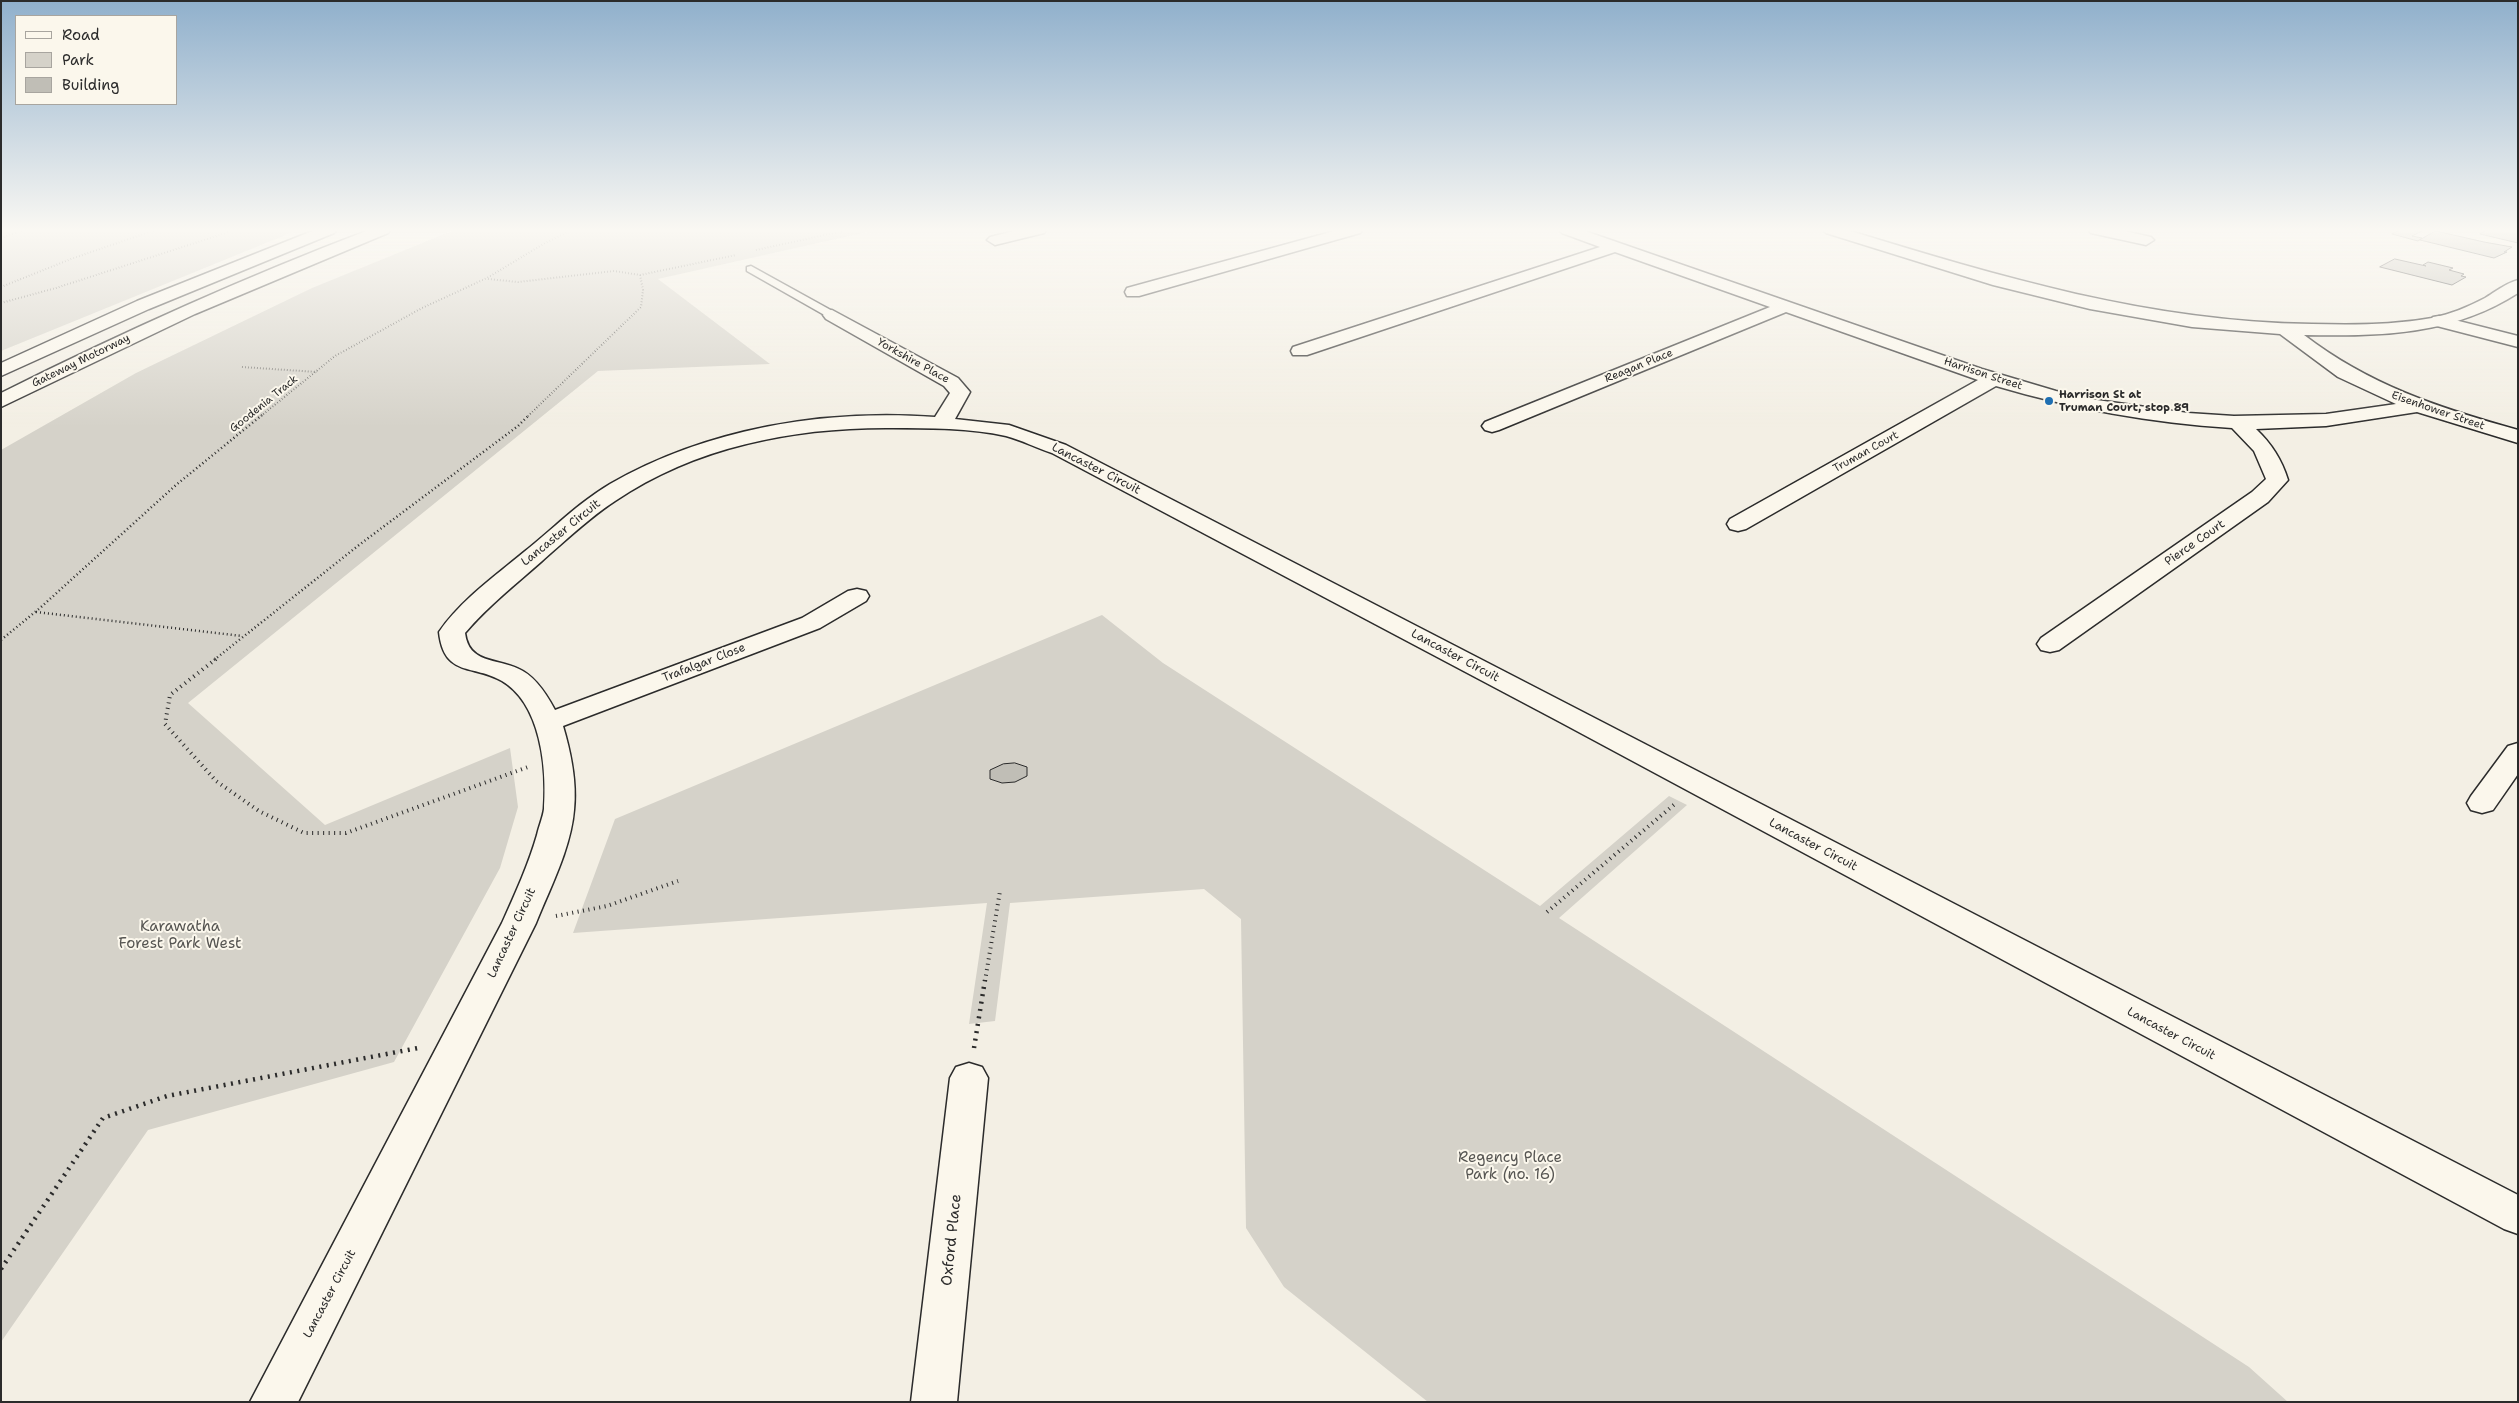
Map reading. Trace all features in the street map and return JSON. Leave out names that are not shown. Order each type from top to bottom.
[{"type":"main road","name":"Gateway Motorway","points":[[1,370],[167,295]]},
{"type":"main road","name":"Gateway Motorway","points":[[1,401],[160,322],[222,295]]},
{"type":"main road","points":[[1300,351],[1468,295]]},
{"type":"main road","name":"Harrison Street","points":[[1755,295],[1994,379],[2098,406],[2165,416],[2237,422],[2289,423],[2389,412],[2416,406]]},
{"type":"main road","points":[[2055,295],[2096,305],[2199,321],[2286,330],[2373,329],[2439,320],[2478,308],[2500,295]]},
{"type":"main road","name":"Reagan Place","points":[[1492,426],[1786,306]]},
{"type":"main road","name":"Yorkshire Place","points":[[832,316],[951,382],[960,392],[942,423]]},
{"type":"main road","points":[[2439,320],[2518,342]]},
{"type":"main road","name":"Eisenhower Street","points":[[2286,330],[2346,373],[2416,406],[2518,437]]},
{"type":"main road","name":"Truman Court","points":[[1738,524],[1994,379]]},
{"type":"main road","name":"Lancaster Circuit","points":[[273,1402],[519,923],[545,863],[559,810],[557,756],[548,722],[533,696],[511,675],[469,662],[454,648],[452,632],[473,608],[585,511],[618,489],[659,468],[750,437],[846,422],[942,423],[1016,433],[1059,449],[2518,1216]]},
{"type":"main road","name":"Pierce Court","points":[[2050,644],[2253,502],[2277,480],[2272,459],[2253,436],[2237,422]]},
{"type":"main road","name":"Trafalgar Close","points":[[548,722],[811,623],[857,596]]},
{"type":"main road","points":[[2482,803],[2518,752]]},
{"type":"main road","name":"Oxford Place","points":[[934,1402],[969,1078]]},
{"type":"lane","points":[[797,295],[832,316]]},
{"type":"path","points":[[1,303],[29,295]]},
{"type":"path","name":"Goodenia Track","points":[[1,640],[36,612],[176,485],[336,356],[422,308],[449,295]]},
{"type":"path","points":[[557,756],[346,833],[304,832],[259,811],[216,781],[165,724],[170,695],[242,636],[458,469],[518,426],[620,324],[641,307],[643,295]]},
{"type":"path","points":[[242,367],[318,372]]},
{"type":"path","points":[[36,612],[242,636]]},
{"type":"path","points":[[1547,912],[1697,784]]},
{"type":"path","points":[[519,923],[607,906],[678,880]]},
{"type":"path","points":[[969,1078],[1000,891]]},
{"type":"path","points":[[1,1269],[103,1118],[167,1096],[461,1039]]},
{"type":"green space","points":[[1,295],[137,295],[1,351]]},
{"type":"green space","name":"Karawatha Forest Park West","points":[[297,295],[680,295],[770,364],[598,371],[188,703],[325,825],[510,748],[518,807],[500,868],[394,1062],[148,1130],[1,1342],[1,450],[136,373]]},
{"type":"green space","name":"Regency Place Park (no. 16)","points":[[1102,615],[1163,663],[1540,906],[1669,796],[1687,805],[1559,918],[2249,1367],[2288,1402],[1428,1402],[1284,1287],[1246,1228],[1241,919],[1204,889],[1010,903],[995,1021],[969,1024],[987,903],[573,933],[615,819]]},
{"type":"building","points":[[1015,763],[1027,767],[1027,776],[1015,782],[1002,783],[990,779],[990,770],[1003,764]]},
{"type":"place","name":"Harrison St at Truman Court, stop 89","points":[[2049,401]]}]
